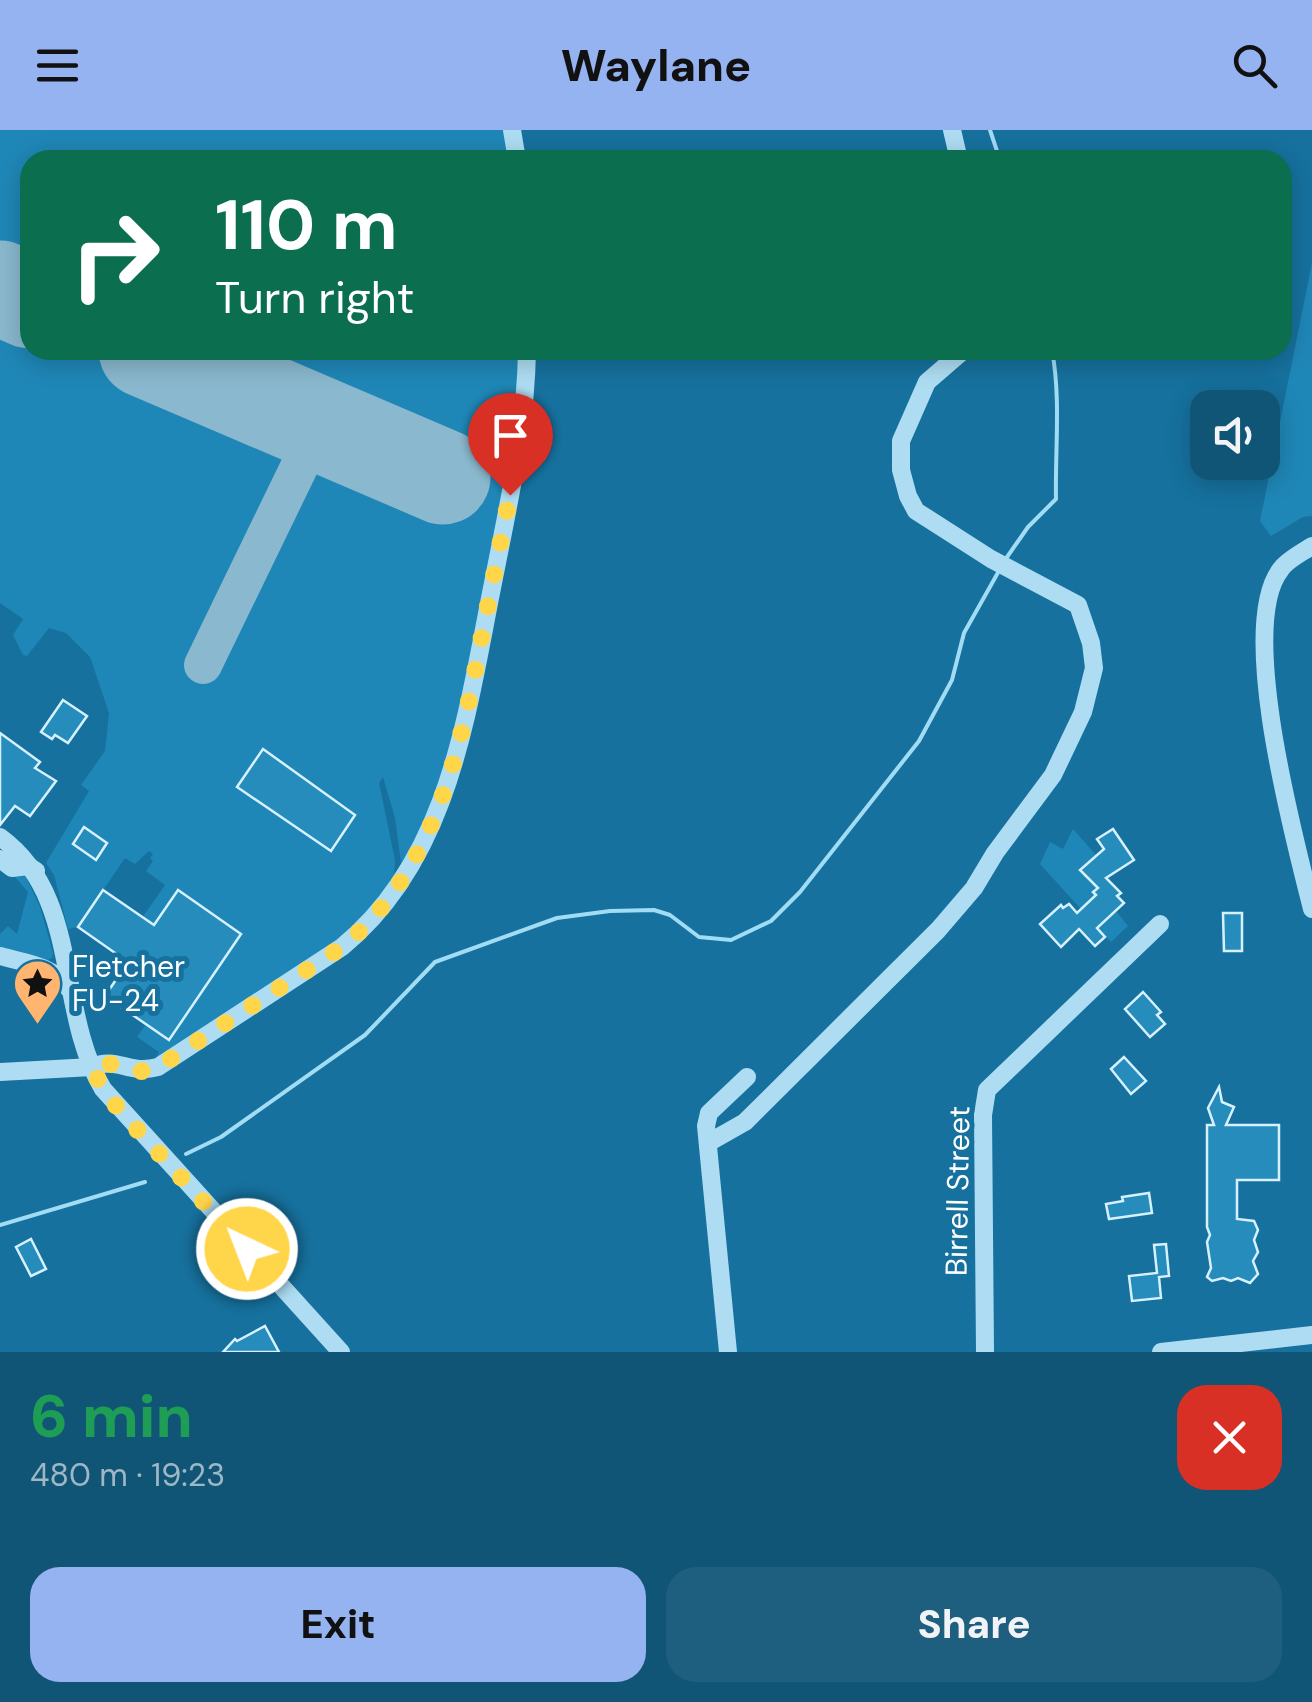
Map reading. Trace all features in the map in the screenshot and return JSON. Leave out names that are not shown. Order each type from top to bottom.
[{"type":"street","points":[[0,1072],[92,1068],[104,1062],[138,1072],[158,1067],[342,947],[365,928],[393,892],[446,793],[461,744],[518,459],[526,360]]},
{"type":"street","points":[[708,1143],[745,1122],[938,930],[974,888],[1053,774],[1083,712],[1094,668],[1078,605],[991,559],[916,511],[900,470],[901,441],[917,401],[928,382],[953,360]]},
{"type":"street","points":[[1312,546],[1280,568],[1264,610],[1265,658],[1284,794],[1312,909]]},
{"type":"street","points":[[1,838],[21,853],[36,872],[50,904],[92,1068],[103,1089],[341,1352]]},
{"type":"street","points":[[0,859],[12,868],[28,866],[36,872]]},
{"type":"street","name":"Birrell Street","points":[[985,1352],[984,1100],[988,1090],[1160,924]]},
{"type":"street","points":[[0,956],[57,973],[70,990],[76,1008]]},
{"type":"street","points":[[728,1352],[706,1126],[710,1114],[747,1078]]},
{"type":"street","points":[[1161,1352],[1312,1336]]},
{"type":"shaded area","points":[[0,130],[509,130],[512,150],[20,150],[20,360],[522,360],[522,393],[451,768],[402,870],[395,818],[383,777],[379,783],[395,860],[394,877],[363,923],[155,1059],[159,1052],[137,1037],[146,1024],[169,1040],[241,934],[178,890],[128,962],[142,918],[165,885],[146,871],[153,861],[149,851],[135,864],[125,858],[78,927],[68,929],[54,875],[46,863],[89,791],[81,785],[105,751],[109,713],[90,657],[66,633],[49,628],[27,656],[23,655],[13,635],[23,619],[0,603]]},
{"type":"shaded area","points":[[1312,263],[1312,516],[1303,517],[1271,536],[1260,521],[1268,480],[1280,480],[1280,422]]},
{"type":"shaded area","points":[[1073,829],[1096,855],[1080,870],[1097,889],[1099,898],[1088,909],[1102,923],[1116,911],[1128,926],[1111,942],[1040,864],[1050,842],[1063,849]]},
{"type":"shaded area","points":[[24,873],[40,907],[53,953],[45,961],[0,950],[0,934],[8,926],[17,934],[28,892],[14,876]]},
{"type":"building","points":[[63,700],[87,716],[68,743],[41,732]]},
{"type":"building","points":[[0,733],[40,762],[35,768],[56,781],[30,816],[15,806],[0,825]]},
{"type":"building","points":[[263,749],[355,815],[331,851],[237,787]]},
{"type":"building","points":[[84,827],[107,843],[96,860],[73,844]]},
{"type":"building","points":[[1113,829],[1134,860],[1106,878],[1121,893],[1117,896],[1124,903],[1097,928],[1105,937],[1095,946],[1079,929],[1061,947],[1040,924],[1061,905],[1063,908],[1069,904],[1077,913],[1096,895],[1093,892],[1098,888],[1080,870],[1104,849],[1097,839]]},
{"type":"building","points":[[103,890],[154,925],[178,890],[241,934],[169,1040],[105,996],[128,962],[78,927]]},
{"type":"building","points":[[1223,913],[1242,913],[1242,951],[1224,951]]},
{"type":"building","points":[[1143,992],[1161,1012],[1157,1015],[1165,1024],[1150,1037],[1125,1009]]},
{"type":"building","points":[[1124,1057],[1146,1081],[1131,1094],[1111,1069]]},
{"type":"building","points":[[1219,1087],[1222,1102],[1234,1107],[1226,1125],[1279,1125],[1279,1180],[1237,1180],[1237,1219],[1254,1221],[1258,1230],[1254,1240],[1258,1252],[1253,1261],[1258,1274],[1250,1283],[1238,1278],[1212,1281],[1207,1277],[1211,1268],[1207,1242],[1207,1125],[1214,1125],[1208,1108]]},
{"type":"building","points":[[1149,1193],[1152,1213],[1109,1219],[1106,1204]]},
{"type":"building","points":[[31,1239],[46,1269],[31,1276],[16,1247]]},
{"type":"building","points":[[1166,1244],[1169,1276],[1159,1277],[1161,1298],[1132,1301],[1129,1276],[1157,1273],[1154,1245]]},
{"type":"building","points":[[265,1326],[279,1352],[223,1352],[235,1339]]},
{"type":"waterway","points":[[990,130],[997,150]]},
{"type":"waterway","points":[[1005,560],[1028,527],[1056,499],[1054,360]]},
{"type":"waterway","points":[[186,1154],[221,1137],[365,1035],[435,962],[557,918],[610,911],[654,910],[670,915],[699,937],[731,940],[771,921],[800,892],[919,741],[952,680],[964,633],[1000,569]]},
{"type":"waterway","points":[[0,1225],[145,1182]]},
{"type":"taxiway","points":[[203,665],[320,424]]},
{"type":"runway","points":[[0,288],[20,297]]},
{"type":"runway","points":[[169,360],[443,477]]},
{"type":"place","name":"Fletcher FU-24","points":[[37,1026]]},
{"type":"route","points":[[247,1249],[121,1112],[92,1068],[104,1062],[138,1072],[158,1067],[342,947],[365,928],[393,892],[446,793],[461,744],[510,495]]}]
